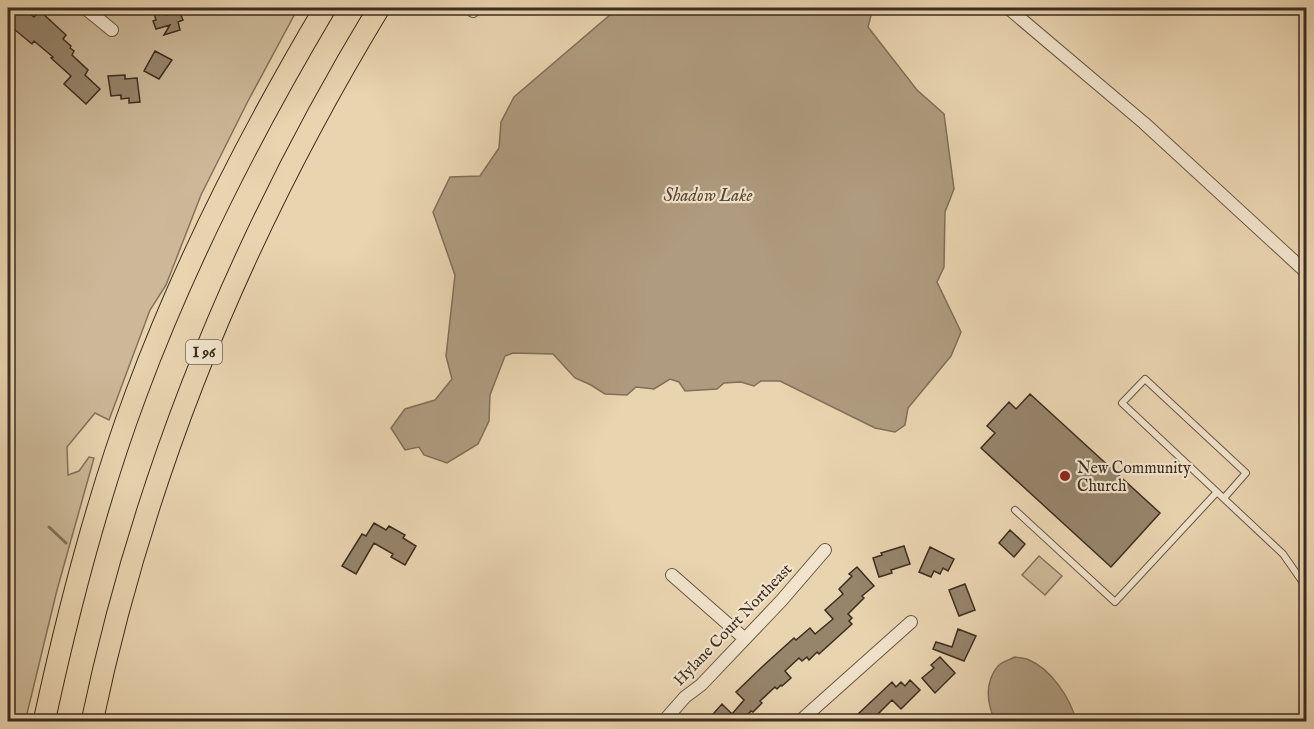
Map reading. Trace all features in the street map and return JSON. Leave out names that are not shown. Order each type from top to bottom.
[{"type":"highway","points":[[44,722],[88,540],[136,394],[175,298],[240,157],[286,72],[325,8]]},
{"type":"highway","name":"I 96","points":[[92,722],[114,624],[156,481],[210,337],[275,194],[334,81],[379,8]]},
{"type":"street","points":[[85,8],[112,30]]},
{"type":"street","points":[[1008,8],[1144,123],[1306,272]]},
{"type":"street","name":"Hylane Court Northeast","points":[[663,722],[781,601],[825,550]]},
{"type":"street","points":[[672,575],[745,639]]},
{"type":"street","points":[[799,722],[911,622]]},
{"type":"lane","points":[[1224,498],[1246,473],[1145,378],[1122,403],[1284,554],[1306,587]]},
{"type":"lane","points":[[1015,510],[1115,602],[1217,492]]},
{"type":"shaded area","points":[[8,8],[298,8],[201,195],[166,285],[150,310],[109,420],[95,413],[67,447],[68,475],[79,471],[89,457],[94,458],[57,590],[25,722],[8,721]]},
{"type":"shaded area","points":[[1039,556],[1062,576],[1045,595],[1022,575]]},
{"type":"water","name":"Shadow Lake","points":[[618,8],[873,8],[868,27],[917,90],[944,114],[954,189],[945,212],[944,267],[937,282],[961,332],[951,356],[908,408],[905,425],[895,432],[875,428],[780,381],[761,381],[754,386],[741,382],[724,383],[717,389],[685,391],[679,382],[670,379],[654,389],[636,387],[627,395],[605,394],[575,378],[553,354],[513,353],[505,356],[490,395],[489,421],[478,444],[447,463],[424,455],[419,447],[405,450],[391,428],[405,409],[435,400],[452,379],[446,356],[455,275],[433,212],[450,177],[480,176],[499,148],[501,122],[514,97]]},
{"type":"water","points":[[1015,657],[1037,664],[1052,677],[1070,703],[1076,721],[995,721],[988,693],[990,679],[999,665]]},
{"type":"building","points":[[8,8],[22,8],[34,17],[40,11],[66,35],[63,39],[74,51],[72,55],[88,70],[85,75],[100,89],[86,104],[64,84],[71,76],[51,58],[53,57],[34,41],[32,44],[8,24]]},
{"type":"building","points":[[164,9],[166,15],[174,12],[175,14],[180,13],[183,20],[178,22],[180,30],[164,35],[170,25],[156,29],[153,21],[156,20],[154,13]]},
{"type":"building","points":[[155,51],[172,60],[159,79],[144,71]]},
{"type":"building","points":[[125,75],[125,79],[137,78],[140,102],[129,103],[129,98],[121,99],[121,95],[111,96],[108,76]]},
{"type":"building","name":"New Community Church","points":[[1030,394],[1160,513],[1111,567],[981,448],[995,433],[987,426],[1009,402],[1016,409]]},
{"type":"building","points":[[374,523],[386,530],[389,526],[405,535],[403,538],[416,546],[405,565],[391,557],[393,554],[374,543],[356,574],[342,566],[362,534],[366,536]]},
{"type":"building","points":[[1010,530],[1025,544],[1014,557],[999,543]]},
{"type":"building","points":[[904,546],[910,564],[891,570],[892,573],[879,577],[873,558]]},
{"type":"building","points":[[930,547],[954,559],[948,571],[943,568],[940,574],[934,571],[931,577],[919,572]]},
{"type":"building","points":[[857,567],[874,586],[862,596],[864,598],[848,614],[852,618],[849,621],[852,624],[819,654],[817,652],[809,660],[807,657],[802,661],[799,658],[785,671],[791,678],[777,689],[775,687],[760,701],[762,703],[741,722],[706,722],[722,704],[732,714],[744,700],[736,692],[763,666],[794,638],[796,640],[810,628],[815,634],[833,619],[825,610],[843,594],[839,589],[852,576],[849,574]]},
{"type":"building","points":[[965,584],[975,610],[959,616],[949,590]]},
{"type":"building","points":[[958,629],[976,636],[964,661],[933,649],[936,642],[952,647]]},
{"type":"building","points":[[940,657],[955,673],[935,693],[922,678],[934,668],[931,665]]},
{"type":"building","points":[[910,680],[920,690],[901,709],[892,700],[870,722],[863,722],[857,715],[892,682],[896,687],[901,682],[905,686]]},
{"type":"waterway","points":[[49,527],[66,543]]},
{"type":"place","name":"New Community Church","points":[[1065,476]]}]
